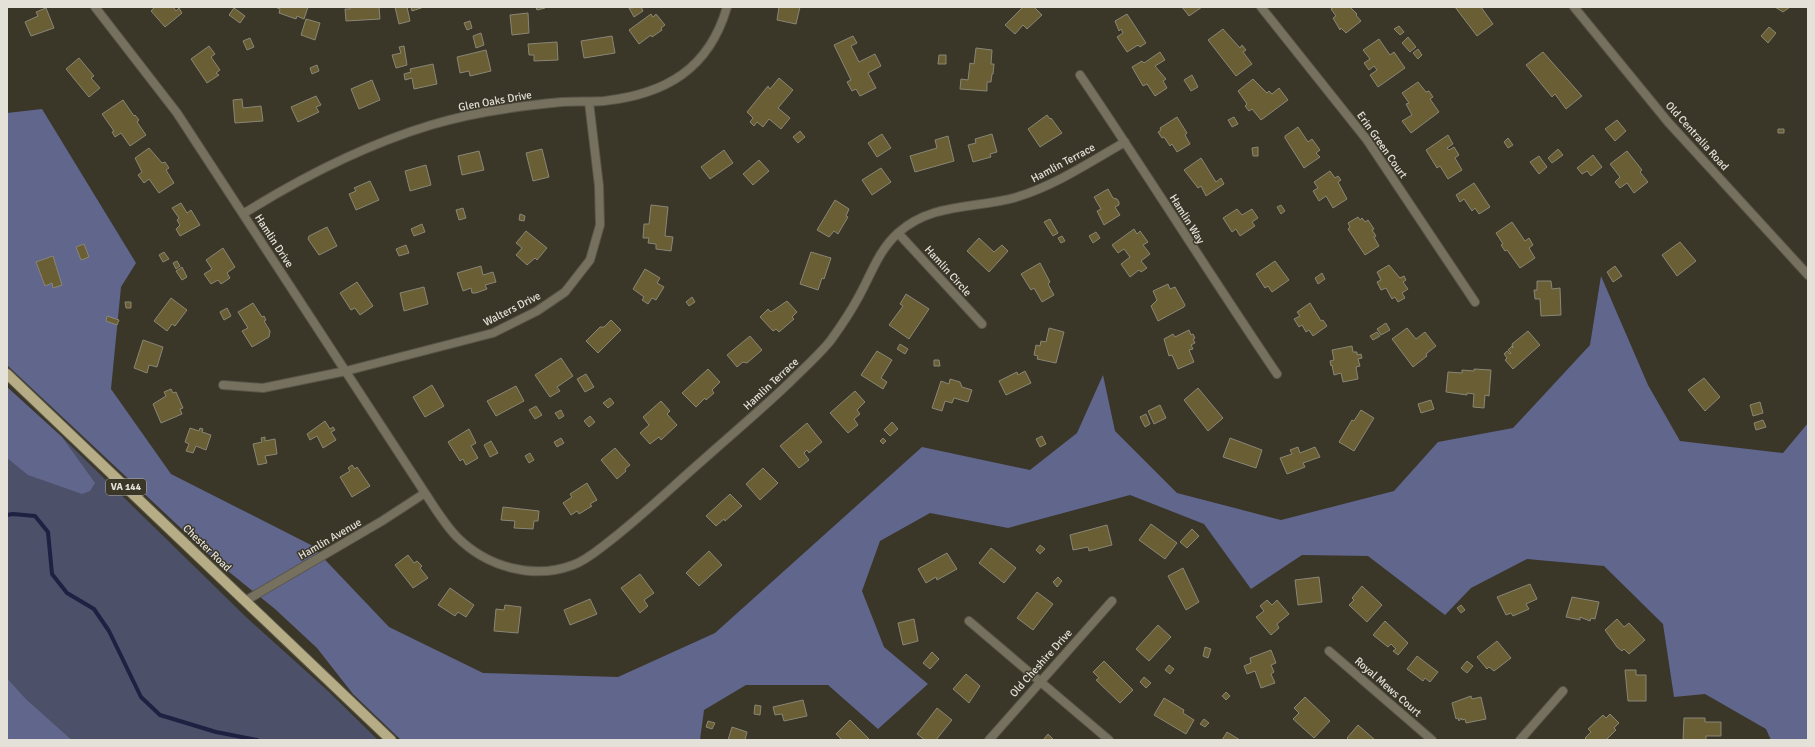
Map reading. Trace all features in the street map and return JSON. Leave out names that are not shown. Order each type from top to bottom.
[{"type":"main road","name":"Chester Road","points":[[7,374],[391,740]]},
{"type":"street","name":"Hamlin Drive","points":[[95,7],[177,113],[425,493]]},
{"type":"street","name":"Glen Oaks Drive","points":[[243,214],[292,184],[348,156],[395,137],[432,125],[469,115],[511,108],[563,102],[589,102],[624,98],[649,91],[682,76],[695,65],[707,52],[715,39],[727,7]]},
{"type":"street","name":"Erin Green Court","points":[[1261,7],[1367,140],[1475,302]]},
{"type":"street","name":"Old Centralia Road","points":[[1574,7],[1668,122],[1808,275]]},
{"type":"street","name":"Hamlin Way","points":[[1080,75],[1125,142],[1209,274],[1277,374]]},
{"type":"street","name":"Walters Drive","points":[[223,385],[263,388],[346,371],[493,333],[537,311],[565,292],[590,260],[600,225],[599,186],[589,102]]},
{"type":"street","name":"Hamlin Terrace","points":[[425,493],[455,535],[480,555],[504,566],[522,571],[541,572],[558,570],[587,558],[628,526],[774,397],[818,356],[843,323],[859,297],[873,266],[885,248],[898,233],[932,212],[1003,200],[1046,187],[1125,142]]},
{"type":"street","name":"Hamlin Circle","points":[[898,233],[982,324]]},
{"type":"street","name":"Hamlin Avenue","points":[[246,601],[382,521],[425,493]]},
{"type":"street","name":"Old Cheshire Drive","points":[[988,740],[1112,600]]},
{"type":"street","points":[[969,621],[1109,740]]},
{"type":"street","name":"Royal Mews Court","points":[[1329,651],[1432,740]]},
{"type":"street","points":[[1520,740],[1562,691]]},
{"type":"shaded area","points":[[42,109],[136,263],[121,287],[111,389],[171,474],[311,545],[389,627],[483,673],[618,677],[715,633],[922,447],[1030,470],[1077,433],[1103,375],[1115,431],[1177,493],[1281,520],[1394,491],[1438,442],[1513,428],[1590,345],[1601,276],[1648,385],[1680,441],[1783,453],[1808,423],[1808,740],[1771,740],[1766,729],[1705,694],[1674,697],[1663,624],[1604,566],[1527,559],[1471,588],[1445,615],[1368,556],[1302,555],[1251,589],[1204,524],[1130,495],[1008,528],[930,513],[880,541],[862,591],[884,647],[928,684],[878,729],[828,685],[746,685],[704,710],[700,740],[401,740],[353,694],[317,648],[275,609],[218,563],[7,365],[7,113]]},
{"type":"shaded area","points":[[7,387],[62,437],[246,617],[328,691],[378,740],[72,740],[26,699],[7,678]]},
{"type":"shaded area","points":[[7,387],[62,437],[95,483],[90,491],[82,494],[28,475],[7,458]]},
{"type":"shaded area","points":[[7,678],[26,699],[72,740],[7,740]]},
{"type":"building","points":[[155,7],[173,7],[176,11],[179,8],[182,13],[165,27],[151,11]]},
{"type":"building","points":[[275,7],[308,7],[304,19],[297,16],[296,19],[279,13],[280,9]]},
{"type":"building","points":[[350,7],[379,7],[380,19],[346,21],[345,9],[350,9]]},
{"type":"building","points":[[395,7],[407,7],[410,21],[399,24]]},
{"type":"building","points":[[411,7],[424,7],[412,11]]},
{"type":"building","points":[[536,7],[544,7],[545,8],[537,10]]},
{"type":"building","points":[[641,7],[643,11],[634,17],[629,8]]},
{"type":"building","points":[[779,7],[800,7],[796,24],[777,20]]},
{"type":"building","points":[[1023,7],[1034,7],[1042,15],[1027,29],[1023,25],[1015,34],[1005,25]]},
{"type":"building","points":[[1182,7],[1202,7],[1189,16]]},
{"type":"building","points":[[1334,7],[1350,7],[1361,21],[1346,33],[1341,28],[1340,30],[1333,18],[1336,16],[1331,9]]},
{"type":"building","points":[[1455,7],[1481,7],[1493,24],[1477,36]]},
{"type":"building","points":[[1775,7],[1790,7],[1783,12]]},
{"type":"building","points":[[46,8],[54,28],[31,36],[25,22],[38,16],[36,12]]},
{"type":"building","points":[[234,8],[245,16],[240,23],[229,15]]},
{"type":"building","points":[[528,13],[529,33],[512,35],[510,15]]},
{"type":"building","points":[[651,14],[653,17],[656,14],[665,25],[661,28],[662,30],[652,37],[651,35],[639,44],[629,30]]},
{"type":"building","points":[[1127,14],[1146,43],[1140,47],[1138,45],[1127,52],[1117,37],[1123,33],[1121,29],[1119,31],[1115,21]]},
{"type":"building","points":[[306,19],[320,23],[315,40],[301,35]]},
{"type":"building","points":[[470,21],[472,28],[467,30],[464,23]]},
{"type":"building","points":[[1399,26],[1404,32],[1400,35],[1394,29]]},
{"type":"building","points":[[1769,27],[1776,33],[1768,43],[1761,36]]},
{"type":"building","points":[[1223,29],[1240,48],[1242,45],[1246,50],[1243,52],[1252,64],[1236,76],[1208,40]]},
{"type":"building","points":[[481,33],[484,45],[476,48],[473,36]]},
{"type":"building","points":[[612,36],[615,53],[584,58],[581,41]]},
{"type":"building","points":[[853,36],[857,43],[851,46],[859,62],[875,54],[881,66],[868,73],[876,88],[860,96],[856,89],[852,91],[847,82],[851,80],[834,45]]},
{"type":"building","points":[[1408,37],[1416,47],[1410,52],[1402,43]]},
{"type":"building","points":[[250,38],[254,47],[247,50],[243,41]]},
{"type":"building","points":[[1379,39],[1390,55],[1394,52],[1405,68],[1378,87],[1370,75],[1377,70],[1374,66],[1369,70],[1364,63],[1370,59],[1363,50]]},
{"type":"building","points":[[557,42],[558,60],[534,61],[534,55],[529,55],[528,44]]},
{"type":"building","points":[[209,46],[215,54],[211,57],[220,70],[216,73],[219,75],[207,83],[191,59]]},
{"type":"building","points":[[404,46],[407,65],[396,68],[392,55],[401,53],[399,47]]},
{"type":"building","points":[[976,48],[992,50],[991,64],[994,64],[993,74],[991,82],[987,82],[987,91],[960,89],[961,79],[968,80],[970,63],[974,64]]},
{"type":"building","points":[[1418,49],[1422,55],[1418,59],[1413,53]]},
{"type":"building","points":[[486,50],[491,71],[470,76],[469,71],[460,73],[457,57]]},
{"type":"building","points":[[1160,52],[1165,60],[1155,66],[1166,79],[1163,81],[1167,88],[1155,96],[1147,84],[1143,86],[1132,67],[1142,61],[1144,63]]},
{"type":"building","points":[[1543,52],[1582,96],[1566,109],[1555,94],[1552,97],[1526,65]]},
{"type":"building","points":[[939,55],[946,55],[946,64],[938,64]]},
{"type":"building","points":[[79,58],[94,76],[91,78],[100,88],[89,97],[66,69]]},
{"type":"building","points":[[433,64],[437,84],[414,89],[412,78],[405,80],[404,74],[411,72],[410,69]]},
{"type":"building","points":[[317,65],[319,71],[312,74],[310,68]]},
{"type":"building","points":[[1192,75],[1198,87],[1191,91],[1184,80]]},
{"type":"building","points":[[779,78],[793,90],[778,108],[790,118],[781,129],[769,119],[763,127],[757,122],[754,126],[750,122],[753,118],[747,112],[768,86],[770,89]]},
{"type":"building","points":[[1253,79],[1267,93],[1269,91],[1272,94],[1279,88],[1288,100],[1261,120],[1252,109],[1249,111],[1245,106],[1247,104],[1238,91]]},
{"type":"building","points":[[372,80],[380,100],[359,109],[351,89]]},
{"type":"building","points":[[1418,82],[1426,92],[1429,91],[1433,97],[1430,99],[1439,112],[1411,133],[1402,121],[1412,115],[1406,104],[1409,103],[1402,93]]},
{"type":"building","points":[[316,96],[321,105],[316,107],[319,112],[298,122],[291,107]]},
{"type":"building","points":[[242,99],[243,108],[261,106],[263,121],[235,123],[233,100]]},
{"type":"building","points":[[123,100],[134,116],[135,115],[139,120],[137,122],[146,135],[130,146],[121,133],[115,137],[112,132],[114,131],[102,114]]},
{"type":"building","points":[[1047,115],[1062,133],[1040,147],[1028,129]]},
{"type":"building","points":[[1177,117],[1187,133],[1185,135],[1190,144],[1177,152],[1172,144],[1170,146],[1164,137],[1162,138],[1158,132],[1161,130],[1160,128]]},
{"type":"building","points":[[1234,117],[1238,124],[1232,127],[1228,120]]},
{"type":"building","points":[[1617,120],[1626,131],[1615,141],[1605,129]]},
{"type":"building","points":[[1298,127],[1308,142],[1312,139],[1320,150],[1316,153],[1320,157],[1304,168],[1285,138],[1285,136]]},
{"type":"building","points":[[1778,129],[1784,129],[1784,133],[1778,133]]},
{"type":"building","points":[[800,131],[805,137],[798,143],[793,137]]},
{"type":"building","points":[[882,134],[891,148],[877,157],[868,143]]},
{"type":"building","points":[[992,134],[997,152],[990,154],[991,157],[973,162],[968,145],[976,143],[975,139]]},
{"type":"building","points":[[1448,135],[1453,144],[1447,148],[1449,150],[1454,147],[1459,155],[1455,158],[1462,170],[1448,179],[1440,166],[1437,168],[1426,150]]},
{"type":"building","points":[[948,136],[954,161],[915,172],[910,156],[937,148],[935,140]]},
{"type":"building","points":[[1508,138],[1513,145],[1508,148],[1504,142]]},
{"type":"building","points":[[1258,147],[1258,156],[1253,156],[1252,148]]},
{"type":"building","points":[[149,148],[162,163],[165,162],[169,168],[166,170],[174,183],[159,193],[149,179],[144,183],[138,175],[142,172],[135,158]]},
{"type":"building","points":[[542,149],[549,177],[533,181],[526,153]]},
{"type":"building","points":[[1558,149],[1563,155],[1552,163],[1548,158]]},
{"type":"building","points":[[724,150],[733,163],[710,179],[701,167]]},
{"type":"building","points":[[479,151],[484,170],[462,175],[458,156]]},
{"type":"building","points":[[1627,151],[1642,170],[1640,172],[1648,182],[1634,193],[1627,183],[1620,188],[1615,182],[1620,177],[1610,164]]},
{"type":"building","points":[[1593,155],[1602,167],[1591,176],[1587,171],[1582,174],[1577,168]]},
{"type":"building","points":[[1539,156],[1547,167],[1539,174],[1530,162]]},
{"type":"building","points":[[1201,158],[1216,182],[1221,178],[1224,184],[1206,196],[1201,186],[1198,188],[1184,170]]},
{"type":"building","points":[[759,160],[769,171],[753,185],[743,174]]},
{"type":"building","points":[[426,165],[431,185],[410,191],[405,171]]},
{"type":"building","points":[[881,168],[891,182],[872,195],[862,180]]},
{"type":"building","points":[[1330,171],[1335,178],[1338,176],[1341,180],[1338,182],[1347,199],[1333,208],[1326,196],[1319,201],[1313,191],[1318,188],[1314,182]]},
{"type":"building","points":[[370,181],[379,200],[356,210],[349,194],[356,191],[354,188]]},
{"type":"building","points":[[1474,183],[1490,207],[1479,214],[1475,208],[1472,211],[1464,199],[1460,202],[1456,195]]},
{"type":"building","points":[[1108,189],[1113,198],[1117,199],[1119,202],[1119,205],[1115,207],[1120,215],[1104,225],[1097,211],[1101,209],[1094,197]]},
{"type":"building","points":[[835,200],[849,209],[846,216],[848,217],[838,234],[834,231],[829,237],[817,230]]},
{"type":"building","points":[[181,203],[187,213],[191,210],[200,225],[180,236],[176,229],[180,225],[177,220],[179,218],[172,208]]},
{"type":"building","points":[[651,205],[668,207],[665,236],[673,237],[671,251],[656,249],[656,244],[648,243],[649,238],[643,238],[644,224],[649,224]]},
{"type":"building","points":[[1281,205],[1285,211],[1281,214],[1277,207]]},
{"type":"building","points":[[463,208],[466,218],[459,220],[456,210]]},
{"type":"building","points":[[1237,209],[1242,215],[1252,209],[1258,218],[1252,222],[1255,226],[1240,236],[1236,229],[1232,232],[1223,218]]},
{"type":"building","points":[[520,214],[525,216],[524,221],[519,220]]},
{"type":"building","points":[[1358,217],[1360,220],[1362,218],[1365,222],[1368,220],[1374,229],[1372,230],[1376,236],[1374,237],[1379,246],[1365,255],[1348,229],[1350,227],[1348,223]]},
{"type":"building","points":[[1050,219],[1058,233],[1053,236],[1044,222]]},
{"type":"building","points":[[1512,222],[1525,241],[1529,238],[1533,245],[1529,248],[1535,258],[1520,268],[1507,250],[1505,251],[1501,245],[1503,244],[1496,233]]},
{"type":"building","points":[[422,224],[425,232],[414,236],[411,229]]},
{"type":"building","points":[[327,227],[337,246],[319,255],[308,239],[309,236]]},
{"type":"building","points":[[1134,229],[1137,234],[1140,231],[1148,242],[1143,245],[1150,254],[1141,261],[1147,268],[1141,272],[1139,270],[1130,277],[1121,264],[1130,257],[1124,249],[1118,253],[1112,245]]},
{"type":"building","points":[[526,231],[547,248],[537,260],[535,258],[527,265],[516,255],[522,248],[516,243]]},
{"type":"building","points":[[1096,232],[1100,238],[1093,243],[1089,236]]},
{"type":"building","points":[[1062,236],[1065,241],[1061,243],[1058,238]]},
{"type":"building","points":[[979,238],[994,252],[1002,245],[1008,251],[989,272],[967,251]]},
{"type":"building","points":[[1680,242],[1696,261],[1677,276],[1662,255]]},
{"type":"building","points":[[84,244],[89,257],[81,260],[76,247]]},
{"type":"building","points":[[406,245],[409,253],[399,256],[396,249]]},
{"type":"building","points":[[223,248],[235,267],[227,273],[230,278],[221,284],[218,280],[211,284],[204,274],[212,269],[206,260]]},
{"type":"building","points":[[164,252],[169,259],[163,262],[159,255]]},
{"type":"building","points":[[811,252],[831,258],[824,279],[822,278],[818,290],[800,284]]},
{"type":"building","points":[[53,256],[62,285],[53,288],[52,283],[45,286],[36,262]]},
{"type":"building","points":[[177,261],[180,266],[176,269],[173,263]]},
{"type":"building","points":[[1275,261],[1289,280],[1272,292],[1268,286],[1265,288],[1256,274]]},
{"type":"building","points":[[1040,263],[1050,282],[1048,284],[1054,295],[1042,302],[1034,288],[1031,290],[1021,274]]},
{"type":"building","points":[[1389,265],[1400,278],[1404,276],[1406,280],[1403,282],[1408,289],[1402,293],[1405,298],[1398,302],[1395,297],[1392,299],[1386,288],[1381,290],[1377,282],[1381,280],[1377,272]]},
{"type":"building","points":[[481,266],[483,275],[493,272],[496,282],[485,285],[487,289],[476,293],[472,293],[471,288],[463,291],[457,273]]},
{"type":"building","points":[[1615,266],[1622,276],[1613,282],[1607,272]]},
{"type":"building","points":[[182,267],[187,277],[182,280],[176,271]]},
{"type":"building","points":[[645,269],[660,278],[657,283],[664,287],[656,300],[652,298],[648,304],[642,300],[644,297],[633,289]]},
{"type":"building","points":[[1322,273],[1325,279],[1318,284],[1315,278]]},
{"type":"building","points":[[1537,281],[1551,281],[1552,289],[1560,288],[1561,315],[1541,316],[1540,299],[1535,299],[1534,290],[1537,290]]},
{"type":"building","points":[[357,282],[373,306],[360,315],[355,308],[351,310],[340,293]]},
{"type":"building","points":[[1168,284],[1170,289],[1175,287],[1185,305],[1184,307],[1158,321],[1151,306],[1157,300],[1153,291]]},
{"type":"building","points":[[424,287],[428,304],[404,311],[400,293]]},
{"type":"building","points":[[906,294],[929,309],[909,339],[889,325],[903,306],[900,304]]},
{"type":"building","points":[[692,297],[695,302],[689,306],[686,302]]},
{"type":"building","points":[[171,298],[187,310],[175,326],[172,324],[167,331],[154,321]]},
{"type":"building","points":[[787,301],[797,312],[792,317],[794,319],[779,332],[776,329],[773,331],[760,317],[768,309],[771,312]]},
{"type":"building","points":[[125,302],[131,302],[131,308],[126,308]]},
{"type":"building","points":[[253,303],[262,317],[264,316],[266,320],[264,321],[270,331],[269,337],[252,347],[242,331],[248,328],[238,312]]},
{"type":"building","points":[[1310,303],[1321,321],[1323,320],[1327,326],[1313,336],[1309,330],[1306,332],[1302,325],[1299,327],[1294,319],[1300,316],[1297,312]]},
{"type":"building","points":[[227,308],[231,316],[224,320],[220,312]]},
{"type":"building","points":[[107,316],[119,320],[117,325],[106,321]]},
{"type":"building","points":[[611,320],[621,330],[598,353],[586,341],[600,327],[604,327]]},
{"type":"building","points":[[1386,323],[1390,330],[1381,335],[1377,329]]},
{"type":"building","points":[[1049,328],[1064,332],[1056,363],[1037,359],[1038,356],[1034,355],[1036,345],[1040,346],[1041,341],[1046,342]]},
{"type":"building","points":[[1407,328],[1416,339],[1425,332],[1436,346],[1426,354],[1427,356],[1413,367],[1392,339]]},
{"type":"building","points":[[1189,330],[1191,335],[1193,334],[1195,338],[1193,339],[1195,343],[1191,345],[1193,349],[1189,350],[1194,362],[1178,369],[1172,355],[1169,356],[1164,339],[1173,334],[1175,337]]},
{"type":"building","points":[[1528,331],[1540,345],[1513,369],[1505,360],[1507,358],[1504,354],[1507,351],[1510,354],[1511,353],[1508,350],[1512,346],[1513,348],[1512,344]]},
{"type":"building","points":[[1377,332],[1380,336],[1373,340],[1370,336]]},
{"type":"building","points":[[750,336],[762,350],[747,363],[743,362],[737,367],[727,355]]},
{"type":"building","points":[[143,340],[163,347],[157,367],[149,365],[147,373],[134,368]]},
{"type":"building","points":[[900,344],[908,349],[905,354],[897,349]]},
{"type":"building","points":[[1352,346],[1353,352],[1357,352],[1357,355],[1361,354],[1362,358],[1358,359],[1360,366],[1356,367],[1358,379],[1343,382],[1341,373],[1334,375],[1330,361],[1334,360],[1332,350]]},
{"type":"building","points":[[877,351],[892,360],[881,378],[887,382],[883,389],[861,375]]},
{"type":"building","points":[[561,358],[573,376],[557,387],[560,391],[550,397],[535,375]]},
{"type":"building","points":[[934,360],[939,360],[940,366],[934,366]]},
{"type":"building","points":[[708,369],[720,382],[712,390],[714,393],[706,400],[705,398],[696,407],[682,393]]},
{"type":"building","points":[[1474,369],[1491,370],[1489,396],[1485,395],[1484,408],[1473,407],[1474,394],[1467,393],[1467,395],[1446,392],[1448,372],[1462,373],[1462,370],[1474,371]]},
{"type":"building","points":[[1025,371],[1031,383],[1006,395],[999,381],[1017,372],[1018,375]]},
{"type":"building","points":[[586,374],[594,387],[585,392],[577,379]]},
{"type":"building","points":[[1704,378],[1720,397],[1705,411],[1688,390]]},
{"type":"building","points":[[950,379],[960,382],[962,387],[972,390],[968,402],[954,398],[952,403],[945,401],[942,411],[932,408],[941,381],[949,384]]},
{"type":"building","points":[[432,385],[444,406],[425,417],[413,397]]},
{"type":"building","points":[[516,386],[524,401],[496,416],[487,401]]},
{"type":"building","points":[[1198,388],[1223,418],[1208,431],[1184,400]]},
{"type":"building","points":[[171,389],[173,393],[176,392],[183,408],[180,409],[182,414],[161,423],[153,404],[166,396],[164,392]]},
{"type":"building","points":[[855,391],[865,402],[857,410],[860,414],[854,419],[858,425],[848,433],[830,413]]},
{"type":"building","points":[[610,398],[614,403],[608,408],[603,403]]},
{"type":"building","points":[[1431,400],[1434,409],[1421,413],[1418,404]]},
{"type":"building","points":[[661,401],[670,411],[667,414],[677,425],[661,440],[659,437],[650,444],[640,433],[649,425],[643,417]]},
{"type":"building","points":[[1760,402],[1763,413],[1753,416],[1750,405]]},
{"type":"building","points":[[1160,405],[1166,418],[1154,424],[1148,411]]},
{"type":"building","points":[[536,406],[542,415],[535,419],[529,410]]},
{"type":"building","points":[[561,410],[564,416],[559,419],[555,413]]},
{"type":"building","points":[[1361,410],[1374,418],[1354,451],[1339,442],[1352,420],[1354,421]]},
{"type":"building","points":[[1146,414],[1150,424],[1145,427],[1140,417]]},
{"type":"building","points":[[590,416],[595,422],[589,427],[584,421]]},
{"type":"building","points":[[1763,420],[1766,427],[1756,430],[1754,423]]},
{"type":"building","points":[[325,421],[330,429],[333,427],[335,430],[331,432],[336,440],[323,448],[317,436],[310,440],[307,434]]},
{"type":"building","points":[[892,422],[898,429],[890,436],[884,430]]},
{"type":"building","points":[[807,423],[822,442],[809,453],[807,450],[804,453],[809,460],[799,468],[780,446]]},
{"type":"building","points":[[190,428],[199,431],[200,428],[203,429],[202,432],[211,435],[206,450],[196,446],[193,453],[186,451],[189,444],[185,442]]},
{"type":"building","points":[[469,429],[476,443],[471,446],[478,458],[466,465],[463,459],[460,461],[448,442]]},
{"type":"building","points":[[1042,436],[1046,444],[1040,447],[1036,439]]},
{"type":"building","points":[[265,437],[265,441],[275,439],[277,454],[265,456],[267,463],[258,465],[253,444],[262,442],[261,438]]},
{"type":"building","points":[[561,438],[564,443],[557,447],[554,442]]},
{"type":"building","points":[[883,438],[886,441],[883,444],[880,441]]},
{"type":"building","points":[[1230,438],[1262,450],[1256,468],[1223,457]]},
{"type":"building","points":[[491,441],[498,453],[490,457],[484,445]]},
{"type":"building","points":[[1298,447],[1300,453],[1315,447],[1320,457],[1303,463],[1305,467],[1287,474],[1280,458],[1292,454],[1290,450]]},
{"type":"building","points":[[615,448],[630,465],[617,479],[601,460]]},
{"type":"building","points":[[530,453],[534,460],[529,463],[525,456]]},
{"type":"building","points":[[352,465],[355,469],[357,467],[370,486],[352,497],[340,477],[350,471],[348,468]]},
{"type":"building","points":[[763,468],[778,483],[760,500],[746,484]]},
{"type":"building","points":[[587,483],[597,500],[590,504],[592,506],[579,514],[577,511],[571,515],[563,503],[572,497],[570,494]]},
{"type":"building","points":[[730,494],[742,506],[725,521],[724,519],[716,526],[706,516]]},
{"type":"building","points":[[503,507],[539,511],[538,521],[534,521],[533,529],[514,528],[515,521],[501,520]]},
{"type":"building","points":[[1151,524],[1177,543],[1165,559],[1139,540]]},
{"type":"building","points":[[1107,525],[1112,545],[1089,551],[1088,547],[1073,550],[1070,535]]},
{"type":"building","points":[[1192,529],[1199,536],[1187,548],[1180,542]]},
{"type":"building","points":[[1040,545],[1045,549],[1040,554],[1036,550]]},
{"type":"building","points":[[991,548],[1016,568],[1004,583],[979,563]]},
{"type":"building","points":[[709,551],[722,565],[699,586],[686,573]]},
{"type":"building","points":[[947,553],[957,569],[937,580],[936,577],[926,583],[918,569]]},
{"type":"building","points":[[408,555],[414,563],[417,561],[422,566],[420,568],[428,578],[413,588],[395,565]]},
{"type":"building","points":[[1183,568],[1199,602],[1186,610],[1168,576]]},
{"type":"building","points":[[640,574],[654,593],[644,600],[648,606],[640,613],[621,588]]},
{"type":"building","points":[[1058,577],[1062,581],[1057,587],[1053,582]]},
{"type":"building","points":[[1319,577],[1322,602],[1298,605],[1295,580]]},
{"type":"building","points":[[1530,584],[1537,599],[1526,604],[1529,609],[1513,616],[1511,613],[1506,615],[1497,597]]},
{"type":"building","points":[[1362,586],[1382,605],[1367,622],[1349,605],[1354,600],[1352,598]]},
{"type":"building","points":[[450,588],[474,605],[466,617],[458,612],[455,616],[438,605]]},
{"type":"building","points":[[1037,592],[1053,604],[1033,630],[1017,618]]},
{"type":"building","points":[[1572,597],[1599,602],[1595,619],[1591,618],[1590,621],[1580,617],[1580,620],[1566,617]]},
{"type":"building","points":[[590,599],[597,614],[570,625],[564,610]]},
{"type":"building","points":[[1267,600],[1272,605],[1277,600],[1289,614],[1277,624],[1279,628],[1271,635],[1256,617],[1264,611],[1260,606]]},
{"type":"building","points":[[505,605],[521,607],[518,633],[494,631],[496,609],[504,610]]},
{"type":"building","points":[[1461,605],[1465,610],[1461,613],[1457,608]]},
{"type":"building","points":[[914,619],[918,641],[903,645],[898,623]]},
{"type":"building","points":[[1617,619],[1624,627],[1629,623],[1645,640],[1629,654],[1624,649],[1622,651],[1617,647],[1605,630]]},
{"type":"building","points":[[1385,621],[1408,643],[1398,655],[1393,651],[1396,649],[1391,644],[1388,647],[1373,635]]},
{"type":"building","points":[[1158,625],[1171,637],[1149,661],[1136,649]]},
{"type":"building","points":[[1497,641],[1511,658],[1494,671],[1489,667],[1487,669],[1477,657]]},
{"type":"building","points":[[1205,647],[1211,649],[1208,658],[1203,656]]},
{"type":"building","points":[[1271,650],[1276,663],[1271,665],[1274,672],[1271,674],[1275,683],[1261,688],[1255,671],[1247,674],[1244,666],[1251,663],[1250,658]]},
{"type":"building","points":[[932,652],[939,659],[930,669],[923,663]]},
{"type":"building","points":[[1417,656],[1438,672],[1430,682],[1425,678],[1423,681],[1407,669]]},
{"type":"building","points":[[1104,661],[1133,690],[1120,703],[1096,680],[1099,678],[1093,672]]},
{"type":"building","points":[[1467,661],[1473,666],[1467,673],[1461,668]]},
{"type":"building","points":[[1169,665],[1174,669],[1170,674],[1165,670]]},
{"type":"building","points":[[1625,670],[1636,670],[1636,675],[1646,675],[1646,701],[1628,701]]},
{"type":"building","points":[[966,674],[980,686],[969,703],[953,689]]},
{"type":"building","points":[[1144,677],[1151,683],[1146,688],[1140,682]]},
{"type":"building","points":[[1226,692],[1230,696],[1226,700],[1222,696]]},
{"type":"building","points":[[1471,696],[1472,699],[1481,697],[1486,719],[1466,723],[1465,719],[1462,720],[1461,718],[1459,721],[1458,718],[1456,719],[1452,703]]},
{"type":"building","points":[[1305,697],[1330,721],[1314,738],[1293,719],[1299,713],[1294,708]]},
{"type":"building","points":[[1164,698],[1184,710],[1183,713],[1194,720],[1186,734],[1154,715]]},
{"type":"building","points":[[803,700],[807,716],[784,721],[782,714],[775,715],[773,707]]},
{"type":"building","points":[[755,705],[761,706],[760,715],[754,714]]},
{"type":"building","points":[[937,708],[952,720],[936,740],[925,740],[917,734]]},
{"type":"building","points":[[1610,714],[1619,723],[1614,728],[1616,730],[1606,740],[1587,740],[1585,738],[1591,732],[1588,729],[1603,715],[1606,718]]},
{"type":"building","points":[[1684,718],[1705,718],[1705,722],[1721,722],[1721,736],[1706,736],[1706,740],[1683,740]]},
{"type":"building","points":[[1204,719],[1209,723],[1205,727],[1200,724]]},
{"type":"building","points":[[850,720],[870,740],[842,740],[836,734]]},
{"type":"building","points":[[708,721],[715,723],[712,729],[706,727]]},
{"type":"building","points":[[1358,725],[1375,740],[1349,740],[1347,738]]},
{"type":"building","points":[[732,727],[747,732],[745,740],[728,740]]},
{"type":"building","points":[[1227,732],[1240,740],[1222,740]]},
{"type":"building","points":[[1048,734],[1054,740],[1043,740]]},
{"type":"waterway","points":[[7,515],[13,514],[35,516],[48,532],[52,574],[67,593],[94,609],[109,631],[141,697],[160,715],[216,732],[257,740]]}]
